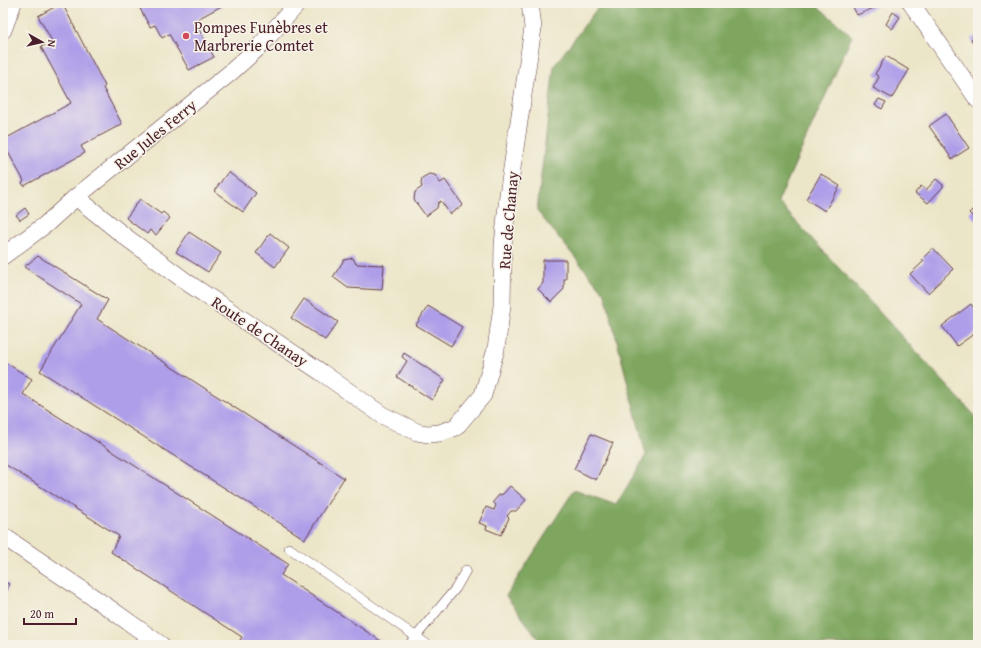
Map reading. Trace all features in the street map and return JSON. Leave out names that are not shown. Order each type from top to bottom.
[{"type":"street","points":[[3,30],[12,3]]},
{"type":"street","name":"Rue Jules Ferry","points":[[3,256],[45,225],[76,197],[230,73],[260,46],[298,3]]},
{"type":"street","name":"Rue de Chanay","points":[[456,427],[483,395],[496,349],[502,306],[503,245],[508,195],[533,28],[530,3]]},
{"type":"street","points":[[911,3],[978,100]]},
{"type":"street","name":"Route de Chanay","points":[[76,197],[123,236],[188,283],[321,372],[382,415],[417,432],[427,434],[440,434],[456,427]]},
{"type":"street","points":[[3,536],[161,645]]},
{"type":"lane","points":[[289,548],[428,645]]},
{"type":"lane","points":[[409,645],[456,588],[466,570]]},
{"type":"green space","points":[[601,3],[814,3],[852,36],[778,202],[978,419],[978,645],[543,645],[506,596],[574,490],[616,505],[646,455],[605,294],[537,211],[554,66]]},
{"type":"building","points":[[62,3],[105,86],[103,88],[122,124],[81,146],[85,153],[24,186],[22,183],[24,181],[3,143],[3,140],[71,103],[41,47],[52,41],[38,16]]},
{"type":"building","name":"Pompes Funèbres et Marbrerie Comtet","points":[[137,3],[227,3],[194,21],[214,57],[189,70],[169,34],[162,38],[155,25],[150,27]]},
{"type":"building","points":[[851,3],[880,3],[881,5],[857,15]]},
{"type":"building","points":[[893,12],[900,17],[892,29],[886,24]]},
{"type":"building","points":[[978,35],[978,52],[971,39]]},
{"type":"building","points":[[886,56],[909,70],[892,98],[873,88],[879,77],[875,74]]},
{"type":"building","points":[[879,99],[886,102],[882,109],[875,105]]},
{"type":"building","points":[[946,114],[969,148],[952,159],[929,126]]},
{"type":"building","points":[[228,172],[256,193],[243,212],[214,191]]},
{"type":"building","points":[[429,174],[435,175],[440,183],[445,180],[463,205],[450,214],[441,201],[438,203],[437,208],[426,216],[414,200],[415,192],[422,187],[422,178]]},
{"type":"building","points":[[821,174],[840,186],[825,211],[806,199]]},
{"type":"building","points":[[936,179],[943,185],[943,187],[928,203],[915,193],[921,186],[926,190]]},
{"type":"building","points":[[140,199],[161,214],[163,212],[170,218],[156,235],[150,230],[147,234],[126,218]]},
{"type":"building","points":[[978,204],[978,220],[977,221],[969,213]]},
{"type":"building","points":[[25,208],[29,214],[20,220],[16,215]]},
{"type":"building","points":[[189,232],[221,253],[208,272],[176,252]]},
{"type":"building","points":[[270,233],[289,248],[275,267],[256,253]]},
{"type":"building","points":[[933,248],[953,269],[928,293],[910,274],[924,261],[922,259]]},
{"type":"building","points":[[38,256],[108,300],[97,319],[344,478],[305,539],[40,371],[81,304],[24,267]]},
{"type":"building","points":[[353,258],[356,264],[384,265],[382,290],[348,288],[333,277],[344,260]]},
{"type":"building","points":[[543,260],[566,260],[566,279],[564,279],[564,289],[551,302],[538,289],[543,283]]},
{"type":"building","points":[[304,299],[338,322],[325,340],[291,318]]},
{"type":"building","points":[[971,304],[978,314],[978,331],[957,346],[942,326]]},
{"type":"building","points":[[428,306],[462,327],[451,346],[416,325]]},
{"type":"building","points":[[404,353],[445,380],[432,400],[397,377],[407,361],[402,357]]},
{"type":"building","points":[[3,361],[32,379],[23,394],[288,564],[281,575],[387,645],[237,645],[242,637],[111,552],[119,536],[3,463]]},
{"type":"building","points":[[591,434],[613,443],[596,480],[574,469]]},
{"type":"building","points":[[510,486],[526,500],[516,511],[511,511],[507,516],[509,518],[501,535],[486,529],[487,526],[479,523],[486,507],[494,510],[496,505],[493,502]]},
{"type":"building","points":[[3,582],[9,584],[3,601]]},
{"type":"place","name":"Pompes Funèbres et Marbrerie Comtet","points":[[186,36]]}]
